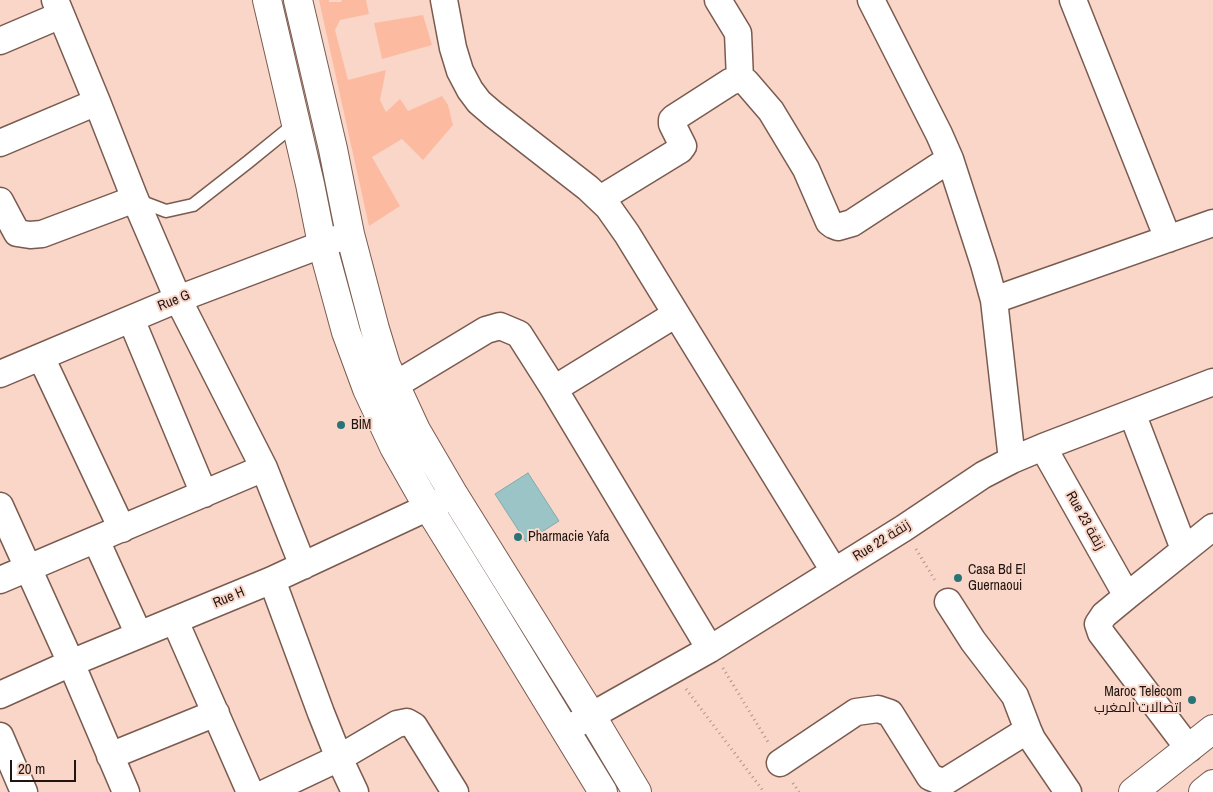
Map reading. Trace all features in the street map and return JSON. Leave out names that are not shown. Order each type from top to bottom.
[{"type":"main road","points":[[267,0],[322,244],[346,332],[367,390],[394,447],[428,507],[603,792]]},
{"type":"main road","points":[[298,0],[333,149],[350,234],[386,365],[416,430],[454,495],[637,792]]},
{"type":"main road","points":[[1134,792],[1213,729]]},
{"type":"main road","points":[[1203,792],[1213,784]]},
{"type":"street","points":[[444,0],[453,48],[460,71],[470,90],[479,102],[588,188],[608,207],[628,234],[834,571]]},
{"type":"street","points":[[718,0],[738,33],[740,79]]},
{"type":"street","points":[[871,0],[950,159],[984,264],[994,300],[1012,460]]},
{"type":"street","points":[[1073,0],[1168,239]]},
{"type":"street","points":[[0,41],[58,8],[134,199],[178,299],[264,468],[303,566]]},
{"type":"street","points":[[600,199],[680,150],[683,146],[672,124],[672,120],[730,82],[740,79],[752,88],[771,111],[806,169],[829,222],[838,227],[852,223],[950,159]]},
{"type":"street","points":[[0,143],[97,102]]},
{"type":"street","points":[[0,201],[17,233],[30,235],[42,234],[134,199]]},
{"type":"street","points":[[994,300],[1213,224]]},
{"type":"street","name":"Rue G","points":[[0,374],[178,299],[350,234]]},
{"type":"street","points":[[554,390],[676,314]]},
{"type":"street","points":[[131,319],[204,494]]},
{"type":"street","points":[[395,385],[486,330],[500,326],[519,334],[710,649]]},
{"type":"street","points":[[41,357],[122,529]]},
{"type":"street","name":"Rue 22 زنقة","points":[[566,730],[710,649],[904,528],[983,475],[1043,447],[1213,382]]},
{"type":"street","points":[[1132,413],[1184,550]]},
{"type":"street","name":"Rue 23 زنقة","points":[[1043,447],[1126,596]]},
{"type":"street","points":[[0,580],[264,468]]},
{"type":"street","name":"Rue H","points":[[0,695],[71,663],[272,580],[454,495]]},
{"type":"street","points":[[0,506],[71,663],[126,792]]},
{"type":"street","points":[[1188,748],[1101,633],[1098,624],[1126,596],[1213,527]]},
{"type":"street","points":[[96,540],[139,635]]},
{"type":"street","points":[[272,580],[339,758],[355,792]]},
{"type":"street","points":[[948,602],[973,640],[1015,696],[1032,739],[1068,792]]},
{"type":"street","points":[[175,621],[250,792]]},
{"type":"street","points":[[780,762],[856,712],[878,709],[890,713],[930,777],[946,781],[1028,730]]},
{"type":"street","points":[[110,756],[216,713]]},
{"type":"street","points":[[267,792],[339,758],[397,724],[407,722],[414,726],[455,792]]},
{"type":"street","points":[[0,736],[24,792]]},
{"type":"lane","points":[[134,199],[166,211],[193,206],[296,123]]},
{"type":"path","points":[[904,528],[948,602]]},
{"type":"path","points":[[710,649],[798,792]]},
{"type":"path","points":[[672,671],[764,792]]},
{"type":"shaded area","points":[[319,0],[341,2],[342,0],[366,0],[369,14],[340,20],[335,30],[348,80],[386,70],[380,100],[386,112],[400,99],[408,111],[442,96],[448,105],[453,125],[423,160],[402,139],[372,157],[400,206],[369,226]]},
{"type":"shaded area","points":[[423,15],[432,45],[382,59],[374,23]]},
{"type":"building","points":[[528,473],[559,521],[526,542],[495,494]]},
{"type":"place","name":"BİM","points":[[341,425]]},
{"type":"place","name":"Pharmacie Yafa","points":[[518,537]]},
{"type":"place","name":"Casa Bd El Guernaoui","points":[[958,578]]},
{"type":"place","name":"Maroc Telecom اتصالات المغرب","points":[[1192,700]]}]
